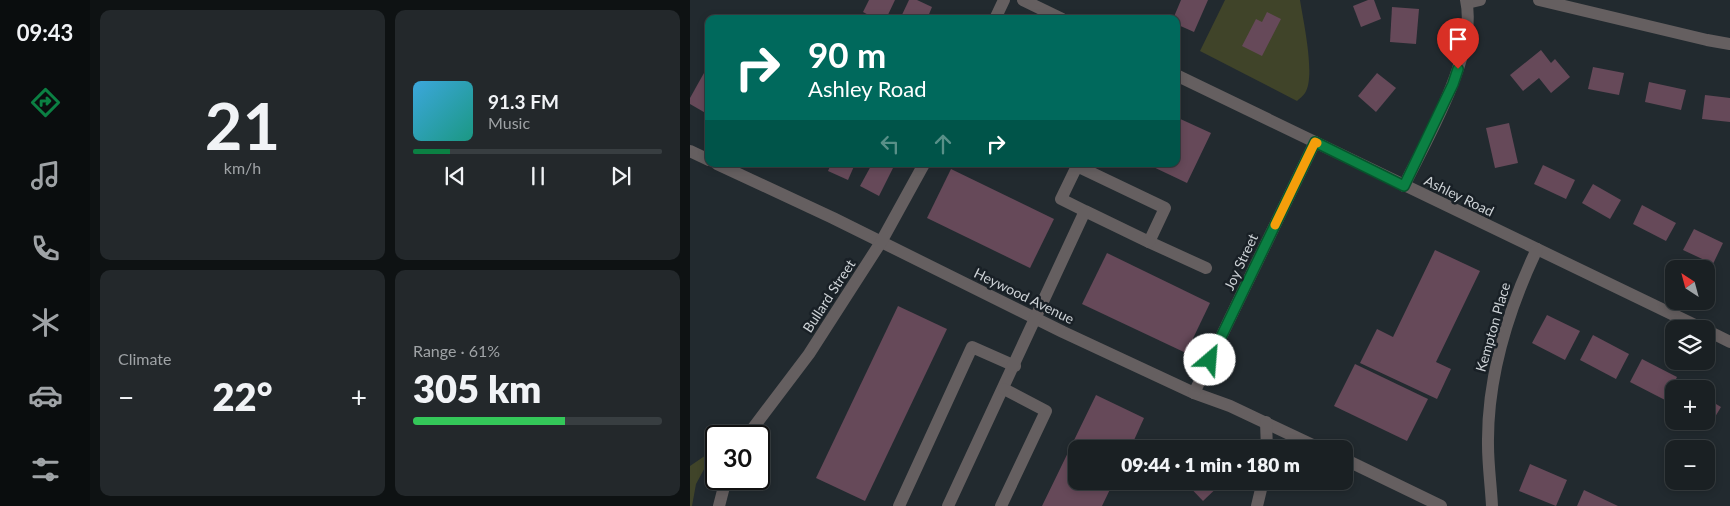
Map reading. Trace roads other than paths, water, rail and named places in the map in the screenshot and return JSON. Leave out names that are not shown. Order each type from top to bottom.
[{"type":"street","points":[[997,15],[1004,0]]},
{"type":"street","points":[[1023,0],[1054,15]]},
{"type":"street","points":[[1404,186],[1453,84],[1463,54],[1468,22],[1467,2],[1480,0]]},
{"type":"street","points":[[1540,0],[1730,44]]},
{"type":"street","name":"Ashley Road","points":[[1180,77],[1686,320]]},
{"type":"street","name":"Joy Street","points":[[1194,393],[1315,142]]},
{"type":"street","points":[[690,151],[705,158]]},
{"type":"street","name":"Heywood Avenue","points":[[723,167],[1194,393],[1230,406],[1303,440]]},
{"type":"street","name":"Bullard Street","points":[[755,425],[809,354],[882,242],[922,167]]},
{"type":"street","points":[[1077,167],[1061,199],[1206,268]]},
{"type":"street","points":[[1079,167],[1166,208],[1149,242]]},
{"type":"street","points":[[948,506],[1015,366],[1085,212]]},
{"type":"street","name":"Kempton Place","points":[[1492,506],[1488,445],[1494,376],[1510,314],[1537,249]]},
{"type":"street","name":"Ashley Road","points":[[1715,334],[1730,342]]},
{"type":"street","points":[[899,506],[972,347],[1015,366]]},
{"type":"street","points":[[1001,506],[1046,411],[1004,389]]},
{"type":"street","points":[[1266,422],[1267,440]]},
{"type":"street","points":[[1353,463],[1441,506]]},
{"type":"street","points":[[719,506],[723,490]]},
{"type":"street","points":[[1257,506],[1261,490]]}]
